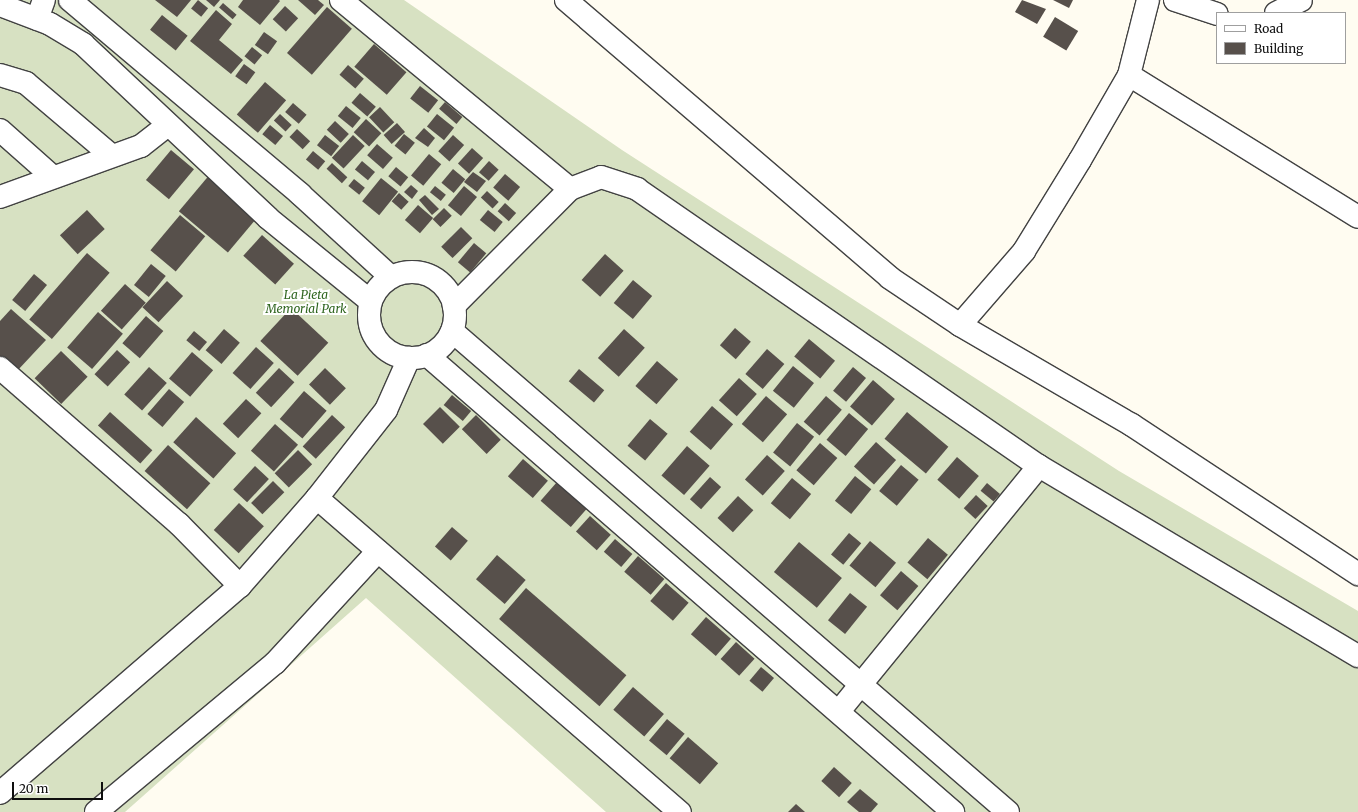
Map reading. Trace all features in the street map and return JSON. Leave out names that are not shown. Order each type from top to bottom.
[{"type":"street","points":[[70,0],[300,194],[391,277]]},
{"type":"street","points":[[340,0],[570,189]]},
{"type":"street","points":[[566,0],[890,278],[960,325],[1132,426],[1358,574]]},
{"type":"street","points":[[960,325],[1024,251],[1129,75],[1148,0]]},
{"type":"street","points":[[1175,0],[1216,14]]},
{"type":"street","points":[[1278,12],[1301,0]]},
{"type":"street","points":[[0,5],[40,9],[83,44],[167,126],[268,218],[370,301]]},
{"type":"street","points":[[0,75],[26,83],[111,155]]},
{"type":"street","points":[[1129,75],[1358,217]]},
{"type":"street","points":[[0,197],[111,155],[141,146],[167,126]]},
{"type":"street","points":[[0,130],[53,177]]},
{"type":"street","points":[[454,306],[570,189],[601,177],[637,189],[1039,466],[1358,656]]},
{"type":"street","points":[[403,272],[430,276],[450,293],[454,306],[452,331],[438,350],[418,357],[396,355],[375,339],[368,314],[370,301],[391,277],[403,272]]},
{"type":"street","points":[[452,331],[792,623],[1008,812]]},
{"type":"street","points":[[0,793],[240,586],[317,498],[386,410],[418,357]]},
{"type":"street","points":[[418,357],[769,650],[953,812]]},
{"type":"street","points":[[0,368],[179,524],[240,586]]},
{"type":"street","points":[[839,711],[1039,466]]},
{"type":"street","points":[[317,498],[680,812]]},
{"type":"street","points":[[96,812],[275,663],[378,551]]},
{"type":"street","points":[[769,650],[792,623]]},
{"type":"green space","name":"La Pieta Memorial Park","points":[[0,0],[404,0],[622,150],[1119,471],[1358,611],[1358,812],[606,812],[366,598],[125,812],[0,812]]},
{"type":"building","points":[[155,0],[191,0],[177,17]]},
{"type":"building","points":[[198,0],[208,8],[201,17],[191,9]]},
{"type":"building","points":[[206,0],[220,0],[214,7]]},
{"type":"building","points":[[243,0],[280,1],[260,25],[238,7]]},
{"type":"building","points":[[298,0],[318,0],[324,5],[315,15]]},
{"type":"building","points":[[1022,0],[1046,9],[1037,24],[1015,12]]},
{"type":"building","points":[[1053,0],[1073,0],[1069,8]]},
{"type":"building","points":[[223,3],[237,15],[233,19],[219,8]]},
{"type":"building","points":[[285,6],[298,18],[286,31],[273,19]]},
{"type":"building","points":[[327,7],[352,29],[312,75],[287,53]]},
{"type":"building","points":[[216,10],[232,24],[219,40],[243,60],[231,74],[190,41]]},
{"type":"building","points":[[162,15],[188,36],[176,51],[150,30]]},
{"type":"building","points":[[1055,17],[1078,31],[1066,51],[1043,37]]},
{"type":"building","points":[[264,32],[277,41],[268,54],[255,45]]},
{"type":"building","points":[[374,44],[406,72],[387,95],[354,67]]},
{"type":"building","points":[[252,47],[262,55],[255,65],[244,56]]},
{"type":"building","points":[[244,64],[255,72],[247,84],[235,76]]},
{"type":"building","points":[[348,65],[364,79],[355,89],[339,75]]},
{"type":"building","points":[[265,82],[286,100],[258,133],[237,114]]},
{"type":"building","points":[[420,86],[438,100],[428,113],[410,99]]},
{"type":"building","points":[[360,93],[376,107],[367,117],[351,103]]},
{"type":"building","points":[[445,102],[462,117],[456,124],[439,109]]},
{"type":"building","points":[[293,103],[307,115],[299,124],[285,112]]},
{"type":"building","points":[[346,106],[361,118],[353,128],[338,116]]},
{"type":"building","points":[[380,107],[394,122],[383,133],[369,117]]},
{"type":"building","points":[[280,114],[292,125],[286,131],[274,121]]},
{"type":"building","points":[[437,114],[454,128],[444,140],[427,126]]},
{"type":"building","points":[[366,119],[381,133],[369,146],[354,132]]},
{"type":"building","points":[[335,121],[349,134],[341,143],[327,130]]},
{"type":"building","points":[[397,123],[405,132],[392,144],[384,135]]},
{"type":"building","points":[[270,125],[283,136],[275,145],[262,134]]},
{"type":"building","points":[[424,128],[435,138],[428,147],[415,138]]},
{"type":"building","points":[[297,129],[310,141],[303,149],[289,137]]},
{"type":"building","points":[[404,134],[415,143],[405,154],[395,146]]},
{"type":"building","points":[[325,135],[339,146],[331,156],[317,145]]},
{"type":"building","points":[[353,135],[365,146],[344,169],[332,158]]},
{"type":"building","points":[[453,135],[464,145],[449,161],[438,151]]},
{"type":"building","points":[[377,144],[393,158],[383,169],[367,155]]},
{"type":"building","points":[[472,148],[483,158],[469,174],[458,164]]},
{"type":"building","points":[[171,150],[194,169],[169,199],[146,180]]},
{"type":"building","points":[[313,151],[325,161],[318,170],[306,159]]},
{"type":"building","points":[[429,154],[441,164],[423,186],[411,175]]},
{"type":"building","points":[[362,161],[375,172],[368,180],[355,169]]},
{"type":"building","points":[[489,161],[499,170],[489,181],[479,172]]},
{"type":"building","points":[[332,163],[347,177],[342,183],[327,169]]},
{"type":"building","points":[[396,167],[408,177],[401,186],[388,176]]},
{"type":"building","points":[[453,169],[465,179],[454,193],[441,183]]},
{"type":"building","points":[[473,172],[486,181],[477,192],[464,182]]},
{"type":"building","points":[[211,173],[260,214],[228,252],[179,211]]},
{"type":"building","points":[[505,174],[520,187],[508,201],[493,188]]},
{"type":"building","points":[[381,178],[398,192],[379,215],[362,201]]},
{"type":"building","points":[[354,179],[365,188],[359,195],[348,186]]},
{"type":"building","points":[[411,185],[418,191],[412,199],[404,192]]},
{"type":"building","points":[[435,186],[446,195],[441,201],[430,192]]},
{"type":"building","points":[[464,186],[477,197],[461,216],[448,205]]},
{"type":"building","points":[[487,191],[499,202],[493,208],[481,198]]},
{"type":"building","points":[[399,193],[409,202],[401,210],[392,201]]},
{"type":"building","points":[[425,195],[439,209],[432,215],[419,200]]},
{"type":"building","points":[[505,203],[516,213],[509,221],[498,211]]},
{"type":"building","points":[[418,205],[433,218],[420,233],[405,220]]},
{"type":"building","points":[[444,208],[452,216],[440,227],[433,219]]},
{"type":"building","points":[[87,210],[105,229],[78,254],[60,235]]},
{"type":"building","points":[[488,210],[503,222],[495,232],[480,220]]},
{"type":"building","points":[[180,215],[205,236],[176,271],[150,250]]},
{"type":"building","points":[[461,227],[472,238],[453,258],[441,247]]},
{"type":"building","points":[[262,235],[294,264],[275,285],[243,256]]},
{"type":"building","points":[[474,243],[486,253],[470,272],[458,262]]},
{"type":"building","points":[[87,253],[110,273],[52,339],[29,319]]},
{"type":"building","points":[[605,254],[624,271],[600,297],[582,280]]},
{"type":"building","points":[[151,264],[166,276],[149,297],[134,285]]},
{"type":"building","points":[[34,274],[47,285],[25,311],[12,300]]},
{"type":"building","points":[[633,280],[652,296],[633,319],[614,303]]},
{"type":"building","points":[[167,281],[183,296],[159,322],[142,307]]},
{"type":"building","points":[[125,284],[146,303],[122,329],[101,311]]},
{"type":"building","points":[[291,308],[328,343],[298,376],[260,341]]},
{"type":"building","points":[[11,309],[46,340],[17,371],[0,356],[0,321]]},
{"type":"building","points":[[98,312],[123,334],[92,369],[67,347]]},
{"type":"building","points":[[146,316],[163,331],[140,358],[122,343]]},
{"type":"building","points":[[735,328],[751,342],[736,359],[720,345]]},
{"type":"building","points":[[224,329],[240,343],[221,364],[206,350]]},
{"type":"building","points":[[624,329],[645,348],[619,377],[598,358]]},
{"type":"building","points":[[194,331],[207,342],[199,351],[186,340]]},
{"type":"building","points":[[809,339],[835,361],[820,378],[794,357]]},
{"type":"building","points":[[256,347],[274,363],[250,389],[233,373]]},
{"type":"building","points":[[767,349],[784,364],[763,389],[745,374]]},
{"type":"building","points":[[117,350],[130,362],[108,386],[94,374]]},
{"type":"building","points":[[61,351],[88,377],[61,404],[35,378]]},
{"type":"building","points":[[192,352],[213,370],[190,397],[169,378]]},
{"type":"building","points":[[657,361],[678,379],[656,404],[635,386]]},
{"type":"building","points":[[793,366],[814,383],[794,408],[773,391]]},
{"type":"building","points":[[149,367],[167,383],[142,411],[124,394]]},
{"type":"building","points":[[853,367],[866,378],[846,402],[833,391]]},
{"type":"building","points":[[279,368],[294,382],[271,407],[256,393]]},
{"type":"building","points":[[325,368],[346,388],[330,405],[309,385]]},
{"type":"building","points":[[579,369],[604,390],[594,402],[569,381]]},
{"type":"building","points":[[739,378],[757,394],[737,416],[719,400]]},
{"type":"building","points":[[873,380],[895,399],[872,425],[850,406]]},
{"type":"building","points":[[169,389],[184,402],[162,427],[147,414]]},
{"type":"building","points":[[304,391],[327,411],[302,439],[280,419]]},
{"type":"building","points":[[452,395],[471,411],[463,421],[444,405]]},
{"type":"building","points":[[766,396],[787,414],[763,442],[742,424]]},
{"type":"building","points":[[826,396],[842,410],[820,435],[804,422]]},
{"type":"building","points":[[246,399],[261,413],[238,438],[223,424]]},
{"type":"building","points":[[712,406],[733,424],[711,450],[690,432]]},
{"type":"building","points":[[440,407],[460,427],[443,444],[423,424]]},
{"type":"building","points":[[110,412],[152,450],[140,464],[98,425]]},
{"type":"building","points":[[907,412],[948,447],[926,474],[885,439]]},
{"type":"building","points":[[849,413],[868,429],[846,456],[827,440]]},
{"type":"building","points":[[332,415],[345,427],[316,459],[303,446]]},
{"type":"building","points":[[476,415],[501,440],[487,454],[462,429]]},
{"type":"building","points":[[196,417],[236,453],[213,478],[173,442]]},
{"type":"building","points":[[650,419],[668,434],[645,461],[628,446]]},
{"type":"building","points":[[797,423],[814,437],[790,466],[773,453]]},
{"type":"building","points":[[275,424],[298,445],[274,471],[251,451]]},
{"type":"building","points":[[876,442],[896,460],[874,485],[854,467]]},
{"type":"building","points":[[820,443],[837,458],[814,485],[796,470]]},
{"type":"building","points":[[168,445],[210,483],[187,509],[145,471]]},
{"type":"building","points":[[687,446],[710,466],[684,495],[661,475]]},
{"type":"building","points":[[298,450],[312,464],[289,487],[275,473]]},
{"type":"building","points":[[767,455],[785,471],[763,496],[745,480]]},
{"type":"building","points":[[957,457],[979,476],[959,499],[937,480]]},
{"type":"building","points":[[523,459],[548,481],[533,498],[508,476]]},
{"type":"building","points":[[901,465],[919,480],[897,506],[879,491]]},
{"type":"building","points":[[255,466],[269,479],[247,502],[233,489]]},
{"type":"building","points":[[855,476],[871,489],[851,514],[835,501]]},
{"type":"building","points":[[710,477],[721,487],[701,509],[690,499]]},
{"type":"building","points":[[792,478],[811,494],[790,519],[771,503]]},
{"type":"building","points":[[273,481],[284,492],[262,514],[251,503]]},
{"type":"building","points":[[557,482],[587,508],[571,527],[541,501]]},
{"type":"building","points":[[987,483],[1000,494],[994,502],[981,491]]},
{"type":"building","points":[[976,495],[988,506],[975,519],[964,508]]},
{"type":"building","points":[[738,496],[753,510],[733,532],[718,518]]},
{"type":"building","points":[[239,503],[264,526],[239,553],[214,530]]},
{"type":"building","points":[[590,516],[611,535],[597,550],[576,532]]},
{"type":"building","points":[[452,527],[468,541],[451,560],[435,547]]},
{"type":"building","points":[[849,533],[861,543],[843,565],[831,554]]},
{"type":"building","points":[[928,538],[948,555],[927,579],[907,563]]},
{"type":"building","points":[[615,539],[632,554],[621,567],[604,552]]},
{"type":"building","points":[[870,541],[896,563],[875,587],[849,566]]},
{"type":"building","points":[[799,542],[842,578],[817,608],[774,572]]},
{"type":"building","points":[[497,555],[526,580],[505,604],[476,579]]},
{"type":"building","points":[[638,556],[664,579],[651,595],[624,572]]},
{"type":"building","points":[[901,571],[918,586],[897,610],[880,595]]},
{"type":"building","points":[[666,583],[689,603],[673,621],[650,601]]},
{"type":"building","points":[[526,588],[626,675],[599,706],[499,619]]},
{"type":"building","points":[[850,593],[867,607],[845,634],[828,620]]},
{"type":"building","points":[[706,617],[731,639],[716,656],[691,634]]},
{"type":"building","points":[[736,642],[755,659],[739,676],[721,659]]},
{"type":"building","points":[[761,667],[774,678],[762,692],[749,681]]},
{"type":"building","points":[[633,687],[664,714],[644,737],[613,710]]},
{"type":"building","points":[[667,719],[685,734],[667,755],[649,740]]},
{"type":"building","points":[[688,737],[718,763],[700,784],[670,758]]},
{"type":"building","points":[[834,767],[852,783],[839,797],[821,781]]},
{"type":"building","points":[[860,789],[878,804],[871,812],[859,812],[847,802]]},
{"type":"building","points":[[796,804],[805,812],[788,812]]}]
